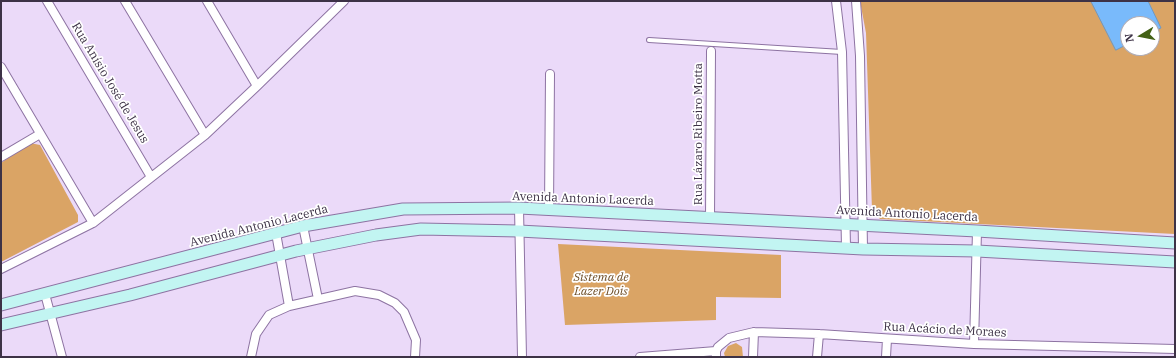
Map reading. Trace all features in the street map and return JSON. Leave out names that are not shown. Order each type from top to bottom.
[{"type":"main road","name":"Avenida Antonio Lacerda","points":[[1,305],[303,226],[403,209],[519,208],[977,230],[1175,242]]},
{"type":"main road","points":[[1,325],[130,295],[280,254],[376,235],[421,229],[519,232],[863,249],[976,251],[1175,262]]},
{"type":"street","name":"Rua Anísio José de Jesus","points":[[47,1],[151,177]]},
{"type":"street","points":[[125,1],[204,135]]},
{"type":"street","points":[[207,1],[257,86]]},
{"type":"street","points":[[1,268],[93,223],[204,135],[257,86],[344,1]]},
{"type":"street","points":[[836,1],[842,52],[846,247]]},
{"type":"street","points":[[856,1],[860,56],[864,225],[863,249]]},
{"type":"street","name":"Rua Lázaro Ribeiro Motta","points":[[710,218],[711,51]]},
{"type":"street","points":[[2,70],[93,223]]},
{"type":"street","points":[[549,210],[550,74]]},
{"type":"street","points":[[1,157],[40,134]]},
{"type":"street","points":[[519,208],[522,357]]},
{"type":"street","points":[[303,226],[318,299]]},
{"type":"street","points":[[974,344],[977,230]]},
{"type":"street","points":[[276,233],[289,306]]},
{"type":"street","points":[[250,357],[256,334],[269,315],[289,306],[355,291],[379,295],[395,303],[404,312],[416,340],[415,357]]},
{"type":"street","points":[[45,294],[62,357]]},
{"type":"street","points":[[753,357],[754,332]]},
{"type":"street","name":"Rua Acácio de Moraes","points":[[717,352],[729,338],[754,332],[819,334],[974,344],[1175,349]]},
{"type":"street","points":[[817,357],[819,334]]},
{"type":"street","points":[[886,357],[887,339]]},
{"type":"street","points":[[640,357],[717,352]]},
{"type":"lane","points":[[649,40],[842,52]]},
{"type":"green space","points":[[860,1],[1175,1],[1175,234],[880,219],[872,210],[866,33]]},
{"type":"green space","points":[[30,143],[40,145],[78,215],[78,222],[1,262],[1,163]]},
{"type":"green space","name":"Sistema de Lazer Dois","points":[[558,244],[781,255],[781,298],[716,297],[716,320],[565,325]]},
{"type":"green space","points":[[736,343],[742,347],[743,357],[725,357],[724,353],[728,346]]},
{"type":"building","points":[[1091,1],[1148,1],[1155,16],[1120,16],[1120,48],[1116,50]]}]
